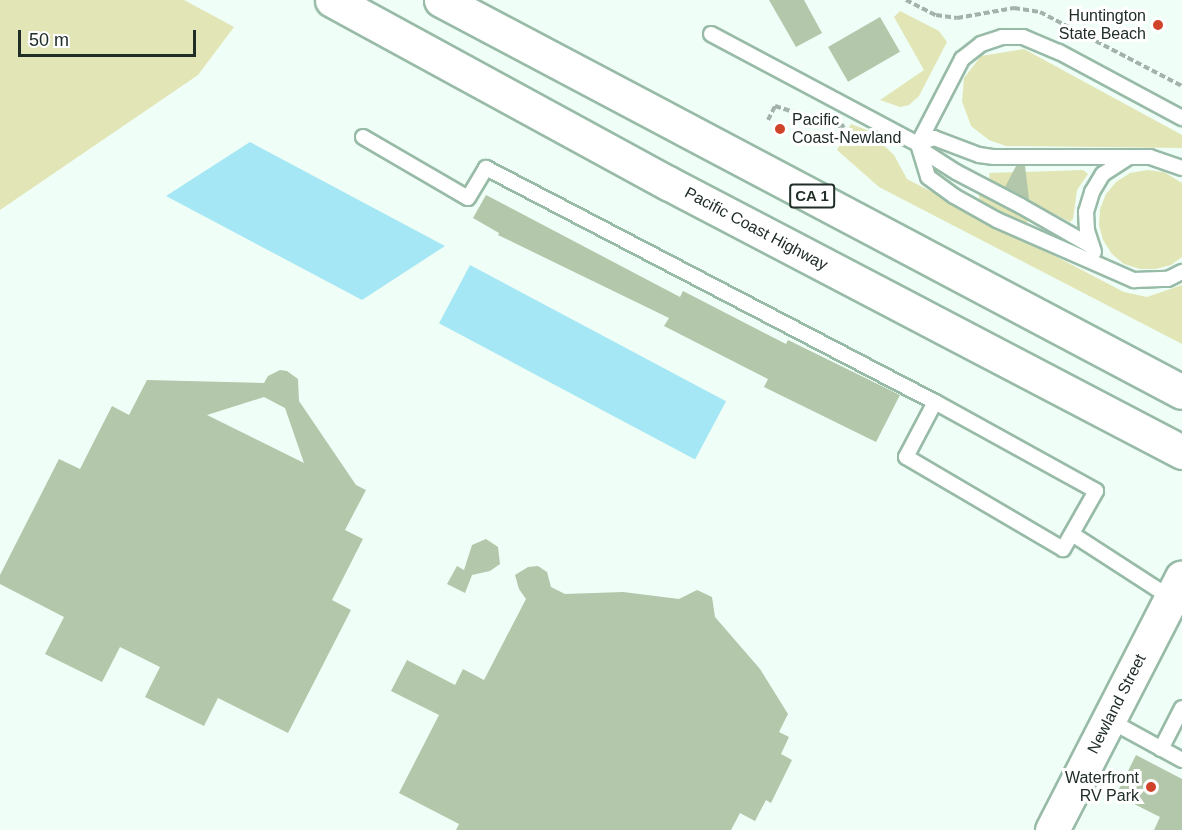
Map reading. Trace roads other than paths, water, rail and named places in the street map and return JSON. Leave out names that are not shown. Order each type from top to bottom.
[{"type":"main road","name":"Pacific Coast Highway","points":[[332,0],[668,183],[1182,452]]},
{"type":"main road","name":"CA 1","points":[[441,0],[1182,392]]},
{"type":"main road","name":"Newland Street","points":[[1052,830],[1177,587]]},
{"type":"lane","points":[[711,34],[919,146],[956,172],[1091,246]]},
{"type":"lane","points":[[1182,118],[1059,52],[1023,37],[1002,37],[981,44],[962,59],[919,146],[928,177],[954,196],[997,220],[1134,280],[1152,282],[1168,279],[1182,272]]},
{"type":"lane","points":[[363,136],[468,198],[486,168],[935,402],[1096,491],[1063,549],[906,457],[935,402]]},
{"type":"lane","points":[[919,146],[934,138],[980,155],[994,157],[1150,157],[1182,168]]},
{"type":"lane","points":[[1104,267],[1091,246],[1086,212],[1092,192],[1103,174],[1130,157]]},
{"type":"lane","points":[[1072,534],[1177,587]]},
{"type":"lane","points":[[1161,749],[1182,708]]},
{"type":"lane","points":[[1109,720],[1182,760]]},
{"type":"water","points":[[250,142],[445,246],[362,300],[166,196]]},
{"type":"water","points":[[470,265],[726,401],[695,459],[439,323]]},
{"type":"place","name":"Huntington State Beach","points":[[1158,25]]},
{"type":"place","name":"Pacific Coast-Newland","points":[[780,129]]},
{"type":"place","name":"Waterfront RV Park","points":[[1151,787]]}]
